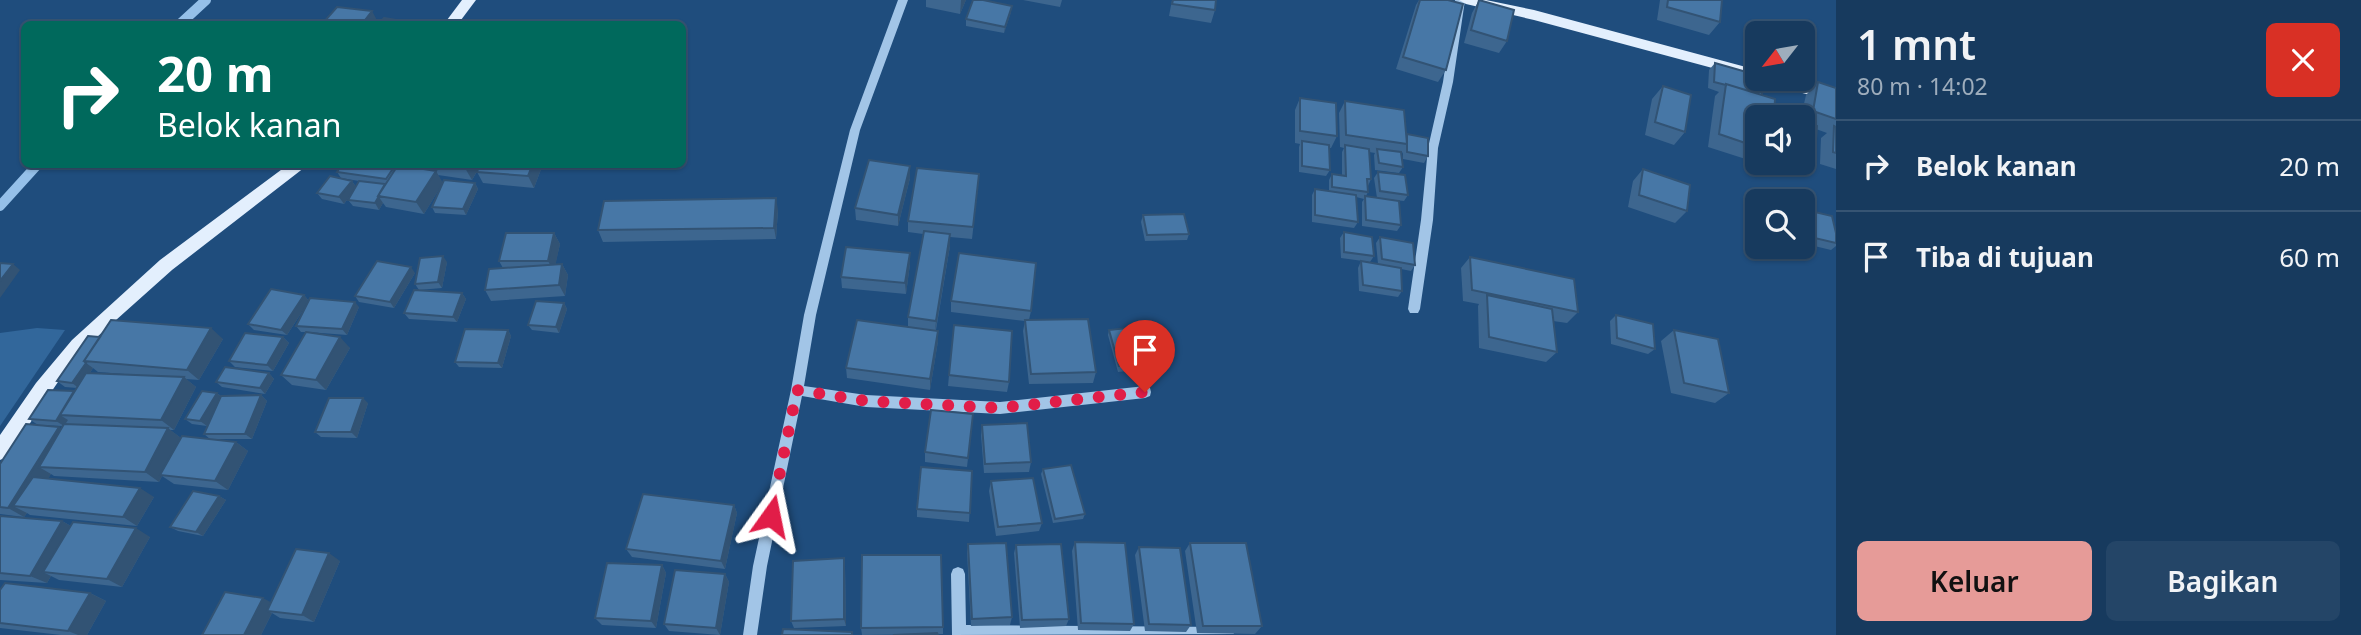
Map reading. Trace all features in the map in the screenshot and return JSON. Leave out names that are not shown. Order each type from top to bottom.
[{"type":"main road","points":[[453,21],[469,0]]},
{"type":"main road","points":[[1475,1],[1745,72]]},
{"type":"main road","points":[[1814,91],[1836,97]]},
{"type":"main road","points":[[0,451],[42,388],[91,332],[203,235],[295,168]]},
{"type":"street","points":[[750,635],[760,566],[810,315],[855,130],[903,0]]},
{"type":"street","points":[[1414,309],[1427,220],[1433,148],[1448,82],[1460,0]]},
{"type":"street","points":[[797,390],[866,401],[1000,408],[1145,392]]},
{"type":"street","points":[[958,574],[959,634],[1227,634]]},
{"type":"shaded area","points":[[37,328],[65,330],[0,426],[0,333]]},
{"type":"building","points":[[973,0],[1012,6],[1005,27],[966,19]]},
{"type":"building","points":[[1173,0],[1216,0],[1215,10],[1172,4]]},
{"type":"building","points":[[1420,0],[1448,0],[1463,4],[1446,70],[1403,57]]},
{"type":"building","points":[[1479,0],[1514,10],[1507,41],[1471,30]]},
{"type":"building","points":[[1668,0],[1722,0],[1720,22],[1667,7]]},
{"type":"building","points":[[337,7],[372,11],[364,21],[325,21]]},
{"type":"building","points":[[384,18],[402,21],[381,21]]},
{"type":"building","points":[[1715,63],[1745,72],[1745,90],[1714,82]]},
{"type":"building","points":[[1818,82],[1836,88],[1836,119],[1815,112]]},
{"type":"building","points":[[1726,84],[1775,99],[1775,105],[1745,105],[1745,143],[1719,134]]},
{"type":"building","points":[[1663,86],[1691,95],[1685,132],[1655,122]]},
{"type":"building","points":[[1300,98],[1336,103],[1337,136],[1300,131]]},
{"type":"building","points":[[1345,101],[1404,110],[1407,144],[1346,135]]},
{"type":"building","points":[[1834,126],[1836,127],[1836,153],[1833,152]]},
{"type":"building","points":[[1407,134],[1428,138],[1428,156],[1407,152]]},
{"type":"building","points":[[1302,141],[1329,145],[1330,170],[1302,166]]},
{"type":"building","points":[[1345,145],[1369,149],[1371,179],[1367,179],[1368,192],[1332,187],[1332,174],[1346,176]]},
{"type":"building","points":[[1377,149],[1401,152],[1403,167],[1379,163]]},
{"type":"building","points":[[869,160],[910,166],[898,215],[855,208]]},
{"type":"building","points":[[340,168],[393,168],[386,179],[337,172]]},
{"type":"building","points":[[396,168],[436,171],[416,202],[378,196]]},
{"type":"building","points":[[478,168],[531,168],[528,176],[477,172]]},
{"type":"building","points":[[917,168],[979,174],[973,227],[908,221]]},
{"type":"building","points":[[1643,169],[1690,185],[1687,211],[1639,195]]},
{"type":"building","points":[[1378,172],[1405,175],[1408,195],[1380,191]]},
{"type":"building","points":[[330,176],[352,181],[339,197],[317,193]]},
{"type":"building","points":[[444,180],[475,183],[463,209],[432,207]]},
{"type":"building","points":[[359,181],[385,184],[375,203],[348,200]]},
{"type":"building","points":[[1315,189],[1356,195],[1358,222],[1315,215]]},
{"type":"building","points":[[1365,196],[1399,201],[1401,225],[1366,220]]},
{"type":"building","points":[[776,198],[774,228],[598,230],[604,201]]},
{"type":"building","points":[[1815,212],[1832,216],[1836,243],[1815,238]]},
{"type":"building","points":[[1184,214],[1189,234],[1147,235],[1143,215]]},
{"type":"building","points":[[924,231],[950,234],[936,321],[908,317]]},
{"type":"building","points":[[1344,232],[1372,237],[1374,256],[1344,252]]},
{"type":"building","points":[[506,233],[554,233],[548,261],[499,261]]},
{"type":"building","points":[[1380,237],[1413,243],[1415,265],[1382,259]]},
{"type":"building","points":[[846,247],[910,253],[905,283],[841,277]]},
{"type":"building","points":[[959,253],[1036,263],[1031,311],[951,301]]},
{"type":"building","points":[[443,256],[438,282],[415,284],[420,258]]},
{"type":"building","points":[[1470,257],[1574,279],[1578,312],[1472,290]]},
{"type":"building","points":[[377,261],[411,267],[390,302],[355,296]]},
{"type":"building","points":[[1361,261],[1401,268],[1402,291],[1363,285]]},
{"type":"building","points":[[0,263],[13,264],[0,281]]},
{"type":"building","points":[[562,264],[559,285],[485,290],[489,269]]},
{"type":"building","points":[[271,289],[304,295],[281,330],[248,324]]},
{"type":"building","points":[[414,290],[462,293],[453,317],[404,313]]},
{"type":"building","points":[[1487,295],[1552,309],[1557,352],[1489,337]]},
{"type":"building","points":[[310,298],[355,302],[342,329],[296,326]]},
{"type":"building","points":[[536,301],[564,303],[556,327],[528,325]]},
{"type":"building","points":[[1616,315],[1653,324],[1655,349],[1617,338]]},
{"type":"building","points":[[1088,319],[1096,372],[1031,374],[1025,320]]},
{"type":"building","points":[[111,320],[211,328],[187,370],[84,361]]},
{"type":"building","points":[[857,320],[938,331],[930,379],[846,368]]},
{"type":"building","points":[[954,325],[1012,331],[1009,382],[949,375]]},
{"type":"building","points":[[1145,326],[1156,362],[1119,366],[1109,330]]},
{"type":"building","points":[[465,329],[508,330],[498,363],[455,362]]},
{"type":"building","points":[[1674,330],[1718,339],[1729,393],[1684,383]]},
{"type":"building","points":[[306,332],[340,337],[316,380],[281,375]]},
{"type":"building","points":[[245,333],[283,337],[267,365],[229,361]]},
{"type":"building","points":[[88,336],[100,337],[84,361],[86,363],[72,383],[57,381]]},
{"type":"building","points":[[225,367],[269,373],[260,388],[216,382]]},
{"type":"building","points":[[86,373],[184,377],[161,420],[60,415]]},
{"type":"building","points":[[48,390],[74,391],[56,421],[29,419]]},
{"type":"building","points":[[202,391],[217,393],[200,421],[185,419]]},
{"type":"building","points":[[261,395],[245,434],[204,434],[221,396]]},
{"type":"building","points":[[329,398],[363,398],[351,432],[315,432]]},
{"type":"building","points":[[931,410],[973,414],[968,458],[925,452]]},
{"type":"building","points":[[1027,423],[1031,462],[985,464],[982,425]]},
{"type":"building","points":[[26,424],[59,427],[8,508],[0,507],[0,464]]},
{"type":"building","points":[[64,424],[168,428],[145,472],[39,467]]},
{"type":"building","points":[[182,436],[236,442],[215,481],[160,475]]},
{"type":"building","points":[[1071,465],[1085,514],[1055,519],[1043,469]]},
{"type":"building","points":[[921,467],[972,471],[970,513],[917,509]]},
{"type":"building","points":[[33,477],[140,488],[123,517],[13,506]]},
{"type":"building","points":[[1033,478],[1042,523],[998,527],[991,481]]},
{"type":"building","points":[[193,491],[219,496],[196,532],[170,527]]},
{"type":"building","points":[[643,494],[734,505],[721,561],[626,549]]},
{"type":"building","points":[[0,516],[62,521],[30,576],[0,573]]},
{"type":"building","points":[[73,522],[136,528],[107,579],[43,572]]},
{"type":"building","points":[[1075,542],[1125,543],[1134,624],[1081,623]]},
{"type":"building","points":[[1006,543],[1012,617],[972,619],[968,544]]},
{"type":"building","points":[[1190,543],[1246,543],[1262,626],[1203,626]]},
{"type":"building","points":[[1061,544],[1069,619],[1022,620],[1016,545]]},
{"type":"building","points":[[1139,547],[1180,548],[1191,625],[1149,624]]},
{"type":"building","points":[[296,549],[329,553],[302,615],[267,611]]},
{"type":"building","points":[[862,555],[941,555],[943,627],[861,628]]},
{"type":"building","points":[[844,558],[844,619],[791,621],[793,561]]},
{"type":"building","points":[[607,563],[662,565],[651,621],[595,618]]},
{"type":"building","points":[[675,570],[725,574],[716,628],[664,624]]},
{"type":"building","points":[[5,583],[90,593],[68,631],[0,623],[0,590]]},
{"type":"building","points":[[225,592],[263,598],[244,635],[202,635]]},
{"type":"building","points":[[783,629],[852,632],[852,635],[782,635]]},
{"type":"building","points":[[937,633],[938,635],[893,635]]},
{"type":"waterway","points":[[183,21],[206,0]]},
{"type":"waterway","points":[[0,206],[34,168]]},
{"type":"route","points":[[771,516],[797,390],[866,401],[1000,408],[1145,392]]}]
